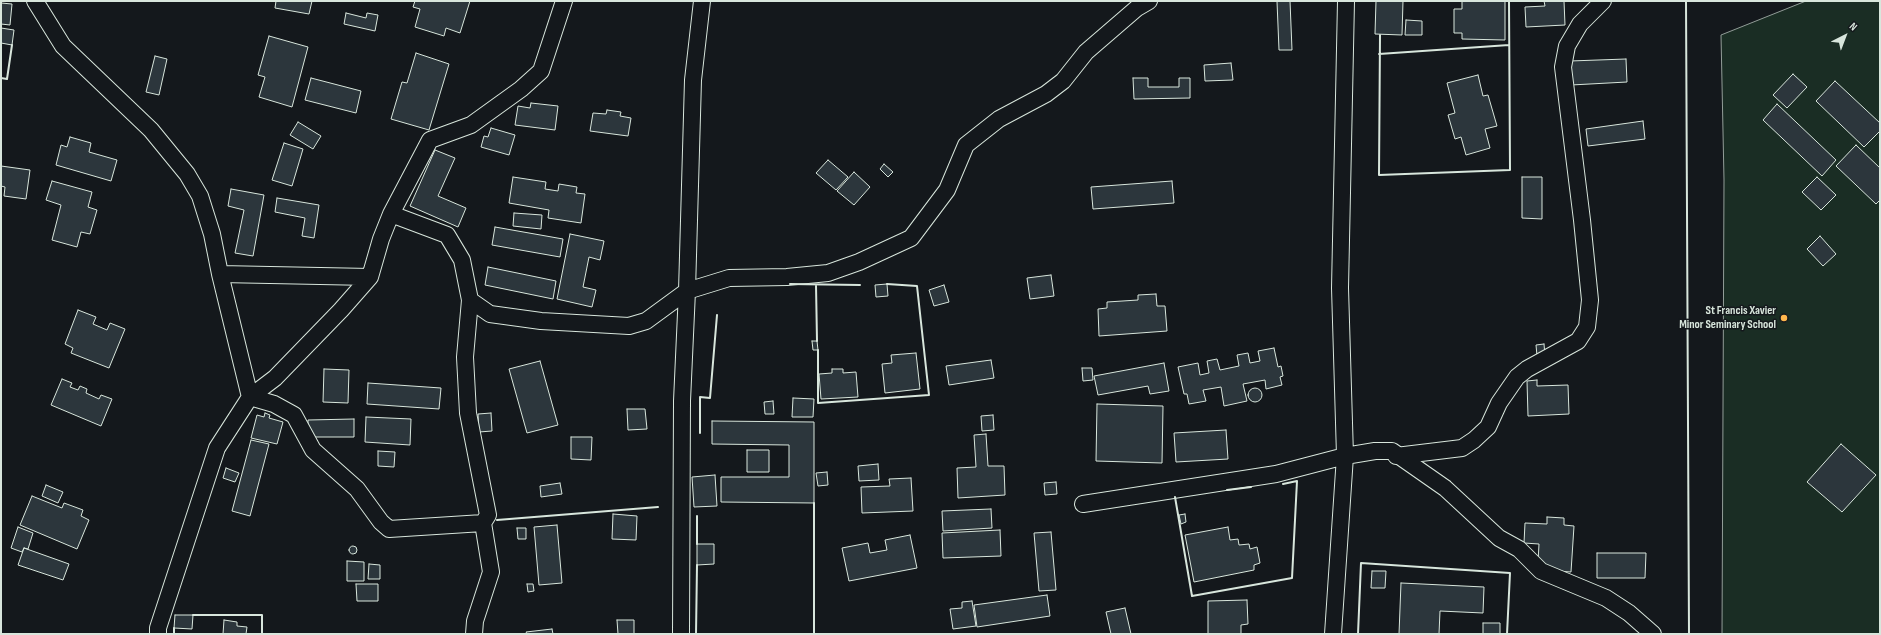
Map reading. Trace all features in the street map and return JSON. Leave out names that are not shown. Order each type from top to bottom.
[{"type":"street","points":[[35,1],[63,46],[151,130],[188,174],[200,196],[212,234],[220,274],[250,397]]},
{"type":"street","points":[[158,634],[158,628],[217,448],[250,397],[280,372],[341,310],[370,277],[381,238],[391,214],[430,140],[471,125],[521,89],[541,71],[564,1]]},
{"type":"street","points":[[681,634],[682,401],[687,291],[693,80],[702,1]]},
{"type":"street","points":[[470,300],[490,314],[541,321],[629,326],[646,321],[687,291],[729,278],[787,277],[828,273],[859,262],[911,238],[947,190],[966,145],[999,119],[1046,94],[1063,80],[1086,52],[1138,8],[1149,1]]},
{"type":"street","points":[[1333,634],[1345,456],[1340,288],[1346,1]]},
{"type":"street","points":[[1396,456],[1462,448],[1474,440],[1488,427],[1499,403],[1517,377],[1527,369],[1578,341],[1587,327],[1590,300],[1582,220],[1563,67],[1567,46],[1580,24],[1603,1]]},
{"type":"street","points":[[391,214],[447,235],[462,260],[470,300],[465,357],[468,413],[488,515],[482,523],[491,572],[475,621],[474,634]]},
{"type":"street","points":[[220,274],[370,277]]},
{"type":"street","points":[[250,397],[274,404],[294,415],[313,450],[357,489],[381,522],[389,529],[482,523]]},
{"type":"street","points":[[1083,504],[1276,474],[1345,456],[1375,451],[1392,451],[1396,456],[1446,488],[1498,538],[1519,549],[1541,571],[1606,598],[1629,613],[1653,634]]},
{"type":"green space","name":"St Francis Xavier Minor Seminary School","points":[[1806,1],[1880,1],[1880,634],[1722,634],[1724,180],[1721,35]]},
{"type":"building","points":[[276,1],[312,1],[309,14],[275,8]]},
{"type":"building","points":[[415,1],[470,1],[460,33],[446,28],[444,36],[415,27],[420,9],[413,7]]},
{"type":"building","points":[[1277,1],[1290,1],[1292,50],[1279,50]]},
{"type":"building","points":[[1376,1],[1403,1],[1402,35],[1375,34]]},
{"type":"building","points":[[1462,1],[1505,1],[1505,40],[1462,39],[1462,33],[1454,33],[1454,9],[1462,9]]},
{"type":"building","points":[[1544,1],[1564,1],[1565,25],[1526,27],[1525,7],[1545,6]]},
{"type":"building","points":[[1,3],[12,4],[10,25],[1,24]]},
{"type":"building","points":[[346,13],[366,18],[367,13],[378,15],[375,31],[344,24]]},
{"type":"building","points":[[1406,20],[1422,21],[1422,35],[1405,35]]},
{"type":"building","points":[[1,28],[14,30],[12,45],[1,43]]},
{"type":"building","points":[[269,36],[308,47],[292,107],[259,97],[265,77],[258,75]]},
{"type":"building","points":[[416,53],[449,64],[429,130],[391,119],[402,82],[407,83]]},
{"type":"building","points":[[155,56],[167,59],[159,95],[146,92]]},
{"type":"building","points":[[1626,59],[1627,82],[1571,85],[1570,61]]},
{"type":"building","points":[[1231,63],[1233,80],[1205,81],[1204,65]]},
{"type":"building","points":[[1793,74],[1807,87],[1787,108],[1773,95]]},
{"type":"building","points":[[1478,75],[1483,96],[1488,95],[1497,126],[1485,129],[1490,148],[1466,155],[1461,137],[1455,139],[1448,115],[1455,113],[1447,83]]},
{"type":"building","points":[[311,78],[361,91],[356,113],[305,100]]},
{"type":"building","points":[[1133,78],[1148,78],[1148,87],[1179,87],[1179,78],[1190,78],[1190,98],[1134,99]]},
{"type":"building","points":[[1835,81],[1880,123],[1880,131],[1864,147],[1816,101]]},
{"type":"building","points":[[531,103],[558,106],[555,130],[515,125],[518,106],[530,108]]},
{"type":"building","points":[[1777,104],[1836,160],[1822,176],[1763,120]]},
{"type":"building","points":[[607,110],[621,112],[620,116],[631,118],[628,136],[590,131],[593,113],[606,114]]},
{"type":"building","points":[[1643,121],[1645,139],[1588,146],[1586,129]]},
{"type":"building","points":[[298,122],[321,136],[313,149],[290,135]]},
{"type":"building","points":[[491,128],[515,135],[509,155],[481,147],[484,136],[488,137]]},
{"type":"building","points":[[70,137],[91,143],[89,152],[117,160],[111,181],[56,165],[61,145],[67,147]]},
{"type":"building","points":[[284,143],[303,149],[292,186],[272,180]]},
{"type":"building","points":[[1856,145],[1880,168],[1880,200],[1876,204],[1836,166]]},
{"type":"building","points":[[435,150],[455,158],[438,196],[466,208],[458,227],[410,206]]},
{"type":"building","points":[[828,160],[848,177],[836,190],[816,173]]},
{"type":"building","points":[[884,164],[893,172],[888,177],[880,169]]},
{"type":"building","points":[[1,166],[30,170],[26,199],[4,196],[5,187],[1,186]]},
{"type":"building","points":[[854,172],[870,187],[854,205],[837,191]]},
{"type":"building","points":[[513,177],[546,182],[545,189],[558,191],[559,184],[577,187],[576,193],[585,194],[581,223],[548,218],[549,210],[509,203]]},
{"type":"building","points":[[1522,177],[1542,177],[1542,219],[1522,218]]},
{"type":"building","points":[[1817,177],[1836,195],[1821,210],[1802,192]]},
{"type":"building","points":[[52,181],[92,192],[88,207],[97,210],[90,234],[81,232],[77,247],[52,240],[61,205],[46,200]]},
{"type":"building","points":[[1172,181],[1174,203],[1093,209],[1091,187]]},
{"type":"building","points":[[231,189],[264,195],[253,256],[235,253],[244,210],[228,206]]},
{"type":"building","points":[[277,198],[319,205],[314,238],[302,236],[305,218],[275,212]]},
{"type":"building","points":[[514,213],[542,215],[541,229],[513,226]]},
{"type":"building","points":[[495,227],[563,239],[560,257],[492,245]]},
{"type":"building","points":[[570,234],[604,241],[600,260],[589,257],[583,287],[596,290],[592,307],[557,299]]},
{"type":"building","points":[[1820,236],[1836,254],[1823,266],[1807,249]]},
{"type":"building","points":[[488,267],[556,281],[553,299],[485,285]]},
{"type":"building","points":[[1051,275],[1054,296],[1030,299],[1027,278]]},
{"type":"building","points":[[887,284],[888,296],[876,297],[875,285]]},
{"type":"building","points":[[944,285],[949,302],[934,306],[929,290]]},
{"type":"building","points":[[1156,294],[1157,306],[1165,306],[1167,331],[1099,336],[1098,309],[1107,308],[1107,302],[1138,300],[1138,295]]},
{"type":"building","points":[[78,310],[96,317],[93,324],[107,330],[110,323],[125,329],[109,368],[71,353],[73,348],[65,344]]},
{"type":"building","points":[[812,341],[817,341],[818,350],[813,350]]},
{"type":"building","points":[[1544,344],[1545,355],[1537,356],[1536,345]]},
{"type":"building","points":[[1274,348],[1278,367],[1281,366],[1283,376],[1280,377],[1282,385],[1266,389],[1265,380],[1243,384],[1247,401],[1224,406],[1221,387],[1203,390],[1206,401],[1189,404],[1187,394],[1184,394],[1178,367],[1198,363],[1200,375],[1209,373],[1207,361],[1217,359],[1220,370],[1239,366],[1237,355],[1248,353],[1250,363],[1260,361],[1258,351]]},
{"type":"building","points":[[916,353],[920,389],[885,393],[882,364],[892,363],[891,355]]},
{"type":"building","points":[[991,360],[994,378],[949,385],[946,366]]},
{"type":"building","points":[[540,361],[558,425],[527,433],[509,369]]},
{"type":"building","points":[[1164,363],[1169,391],[1150,394],[1148,386],[1098,395],[1094,376]]},
{"type":"building","points":[[1082,368],[1092,368],[1093,380],[1083,381]]},
{"type":"building","points":[[324,369],[349,370],[348,403],[323,402]]},
{"type":"building","points":[[832,369],[843,369],[843,373],[856,372],[858,397],[821,399],[819,374],[832,373]]},
{"type":"building","points":[[62,379],[72,383],[70,387],[78,390],[80,386],[87,389],[86,393],[99,399],[101,395],[112,399],[101,426],[51,405]]},
{"type":"building","points":[[1537,380],[1537,386],[1568,385],[1569,414],[1528,416],[1527,381]]},
{"type":"building","points":[[368,383],[441,388],[439,409],[367,404]]},
{"type":"building","points":[[1255,388],[1260,390],[1262,395],[1260,400],[1255,402],[1250,400],[1248,395],[1250,390]]},
{"type":"building","points":[[793,398],[814,399],[813,417],[792,417]]},
{"type":"building","points":[[773,401],[774,414],[765,414],[764,402]]},
{"type":"building","points":[[1097,404],[1163,406],[1162,463],[1096,461]]},
{"type":"building","points":[[627,409],[645,409],[647,429],[628,430]]},
{"type":"building","points":[[265,413],[270,415],[269,418],[283,422],[277,444],[251,438],[257,415],[264,417]]},
{"type":"building","points":[[491,413],[492,431],[479,432],[478,414]]},
{"type":"building","points":[[993,415],[994,430],[982,431],[981,416]]},
{"type":"building","points":[[366,417],[411,419],[410,445],[365,442]]},
{"type":"building","points":[[354,419],[354,437],[308,437],[308,420]]},
{"type":"building","points":[[712,421],[814,422],[814,503],[721,502],[721,477],[789,477],[789,445],[712,444]]},
{"type":"building","points":[[1226,430],[1228,459],[1176,462],[1174,433]]},
{"type":"building","points":[[986,434],[988,466],[1004,466],[1005,495],[958,498],[957,468],[976,467],[974,435]]},
{"type":"building","points":[[571,437],[592,437],[591,460],[571,459]]},
{"type":"building","points":[[251,440],[269,444],[250,516],[232,511]]},
{"type":"building","points":[[1841,444],[1876,475],[1842,512],[1807,482]]},
{"type":"building","points":[[747,450],[769,450],[769,472],[747,472]]},
{"type":"building","points":[[378,451],[395,452],[394,467],[378,466]]},
{"type":"building","points":[[878,464],[879,480],[859,481],[858,466]]},
{"type":"building","points":[[226,468],[239,473],[235,482],[223,478]]},
{"type":"building","points":[[827,472],[828,485],[818,486],[816,473]]},
{"type":"building","points":[[715,475],[717,506],[694,507],[692,477]]},
{"type":"building","points":[[911,478],[913,511],[862,513],[861,487],[890,486],[889,479]]},
{"type":"building","points":[[1056,482],[1057,494],[1045,495],[1044,483]]},
{"type":"building","points":[[560,483],[562,494],[541,497],[540,486]]},
{"type":"building","points":[[46,485],[63,492],[58,503],[42,496]]},
{"type":"building","points":[[32,496],[62,508],[64,503],[83,510],[81,516],[89,520],[77,549],[20,525]]},
{"type":"building","points":[[991,509],[992,528],[943,531],[942,511]]},
{"type":"building","points":[[613,514],[637,516],[636,540],[612,539]]},
{"type":"building","points":[[1185,514],[1186,522],[1181,524],[1179,515]]},
{"type":"building","points":[[1547,517],[1564,518],[1564,525],[1574,526],[1571,572],[1542,570],[1538,562],[1539,544],[1524,543],[1525,523],[1547,524]]},
{"type":"building","points":[[557,525],[562,583],[539,585],[534,527]]},
{"type":"building","points":[[18,527],[33,533],[28,549],[24,548],[22,552],[11,548]]},
{"type":"building","points":[[1228,527],[1230,540],[1238,539],[1239,545],[1249,544],[1250,549],[1257,547],[1260,563],[1254,565],[1254,570],[1194,582],[1185,535]]},
{"type":"building","points":[[517,528],[526,528],[526,539],[518,539]]},
{"type":"building","points":[[1000,530],[1001,556],[943,558],[942,533]]},
{"type":"building","points":[[1051,532],[1056,590],[1039,591],[1034,533]]},
{"type":"building","points":[[910,535],[917,568],[849,581],[842,548],[868,543],[870,553],[887,550],[885,540]]},
{"type":"building","points":[[697,544],[714,544],[714,564],[697,565]]},
{"type":"building","points":[[353,546],[356,547],[356,553],[353,554],[350,553],[349,550],[350,547]]},
{"type":"building","points":[[24,548],[69,564],[63,580],[18,565]]},
{"type":"building","points":[[1597,553],[1646,553],[1645,578],[1597,578]]},
{"type":"building","points":[[347,561],[364,562],[364,581],[347,581]]},
{"type":"building","points":[[369,564],[380,565],[380,579],[368,579]]},
{"type":"building","points":[[1372,571],[1386,571],[1385,588],[1371,588]]},
{"type":"building","points":[[1401,583],[1484,587],[1483,613],[1440,611],[1439,634],[1399,634]]},
{"type":"building","points":[[356,584],[378,584],[378,601],[357,601]]},
{"type":"building","points":[[527,584],[533,584],[534,591],[528,592]]},
{"type":"building","points":[[1047,595],[1050,616],[977,627],[974,605]]},
{"type":"building","points":[[1247,600],[1248,624],[1241,625],[1241,634],[1208,634],[1208,601]]},
{"type":"building","points":[[972,601],[976,626],[953,629],[950,609],[962,608],[962,602]]},
{"type":"building","points":[[1125,608],[1131,634],[1111,634],[1106,612]]},
{"type":"building","points":[[175,615],[193,615],[192,629],[174,628]]},
{"type":"building","points":[[224,620],[237,622],[237,626],[247,627],[246,634],[223,634]]},
{"type":"building","points":[[617,620],[634,620],[634,634],[618,634]]},
{"type":"building","points":[[1483,623],[1500,623],[1500,634],[1483,634]]},
{"type":"building","points":[[552,629],[553,634],[527,634],[526,632]]},
{"type":"wall","points":[[1380,35],[1379,175],[1510,170],[1509,1]]},
{"type":"wall","points":[[1686,1],[1689,634]]},
{"type":"wall","points":[[1,78],[7,79],[12,45]]},
{"type":"wall","points":[[1379,54],[1509,45]]},
{"type":"wall","points":[[790,284],[860,285]]},
{"type":"wall","points":[[818,350],[818,403],[929,395],[917,286],[887,284]]},
{"type":"wall","points":[[816,285],[817,341]]},
{"type":"wall","points":[[700,433],[700,397],[710,398],[717,315]]},
{"type":"wall","points":[[1175,497],[1192,596],[1292,578],[1297,481],[1283,484]]},
{"type":"wall","points":[[1227,490],[1251,487]]},
{"type":"wall","points":[[814,503],[814,634]]},
{"type":"wall","points":[[497,520],[658,507]]},
{"type":"wall","points":[[697,516],[697,544]]},
{"type":"wall","points":[[1358,634],[1361,563],[1510,573],[1507,634]]},
{"type":"wall","points":[[696,634],[697,565]]},
{"type":"wall","points":[[193,615],[262,615],[262,634]]},
{"type":"wall","points":[[174,628],[174,634]]},
{"type":"place","name":"St Francis Xavier Minor Seminary School","points":[[1784,318]]}]
